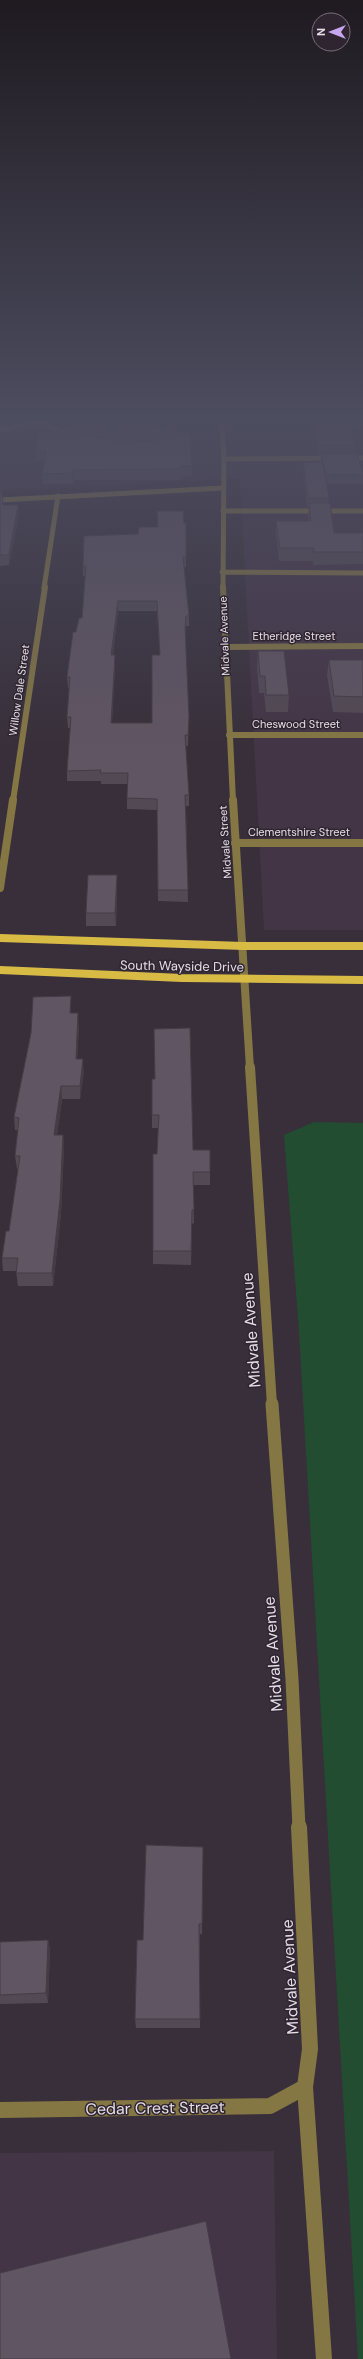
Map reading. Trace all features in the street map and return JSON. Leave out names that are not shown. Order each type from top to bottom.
[{"type":"main road","name":"South Wayside Drive","points":[[0,938],[244,946],[363,946]]},
{"type":"main road","name":"South Wayside Drive","points":[[0,970],[107,977],[246,980],[363,980]]},
{"type":"street","name":"Willow Dale Street","points":[[0,888],[53,528]]},
{"type":"street","name":"Midvale Avenue","points":[[223,528],[224,647],[229,735]]},
{"type":"street","points":[[222,572],[363,573]]},
{"type":"street","name":"Etheridge Street","points":[[224,647],[363,646]]},
{"type":"street","name":"Cheswood Street","points":[[229,735],[363,735]]},
{"type":"street","name":"Midvale Street","points":[[229,735],[235,843],[244,946]]},
{"type":"street","name":"Clementshire Street","points":[[235,843],[363,842]]},
{"type":"street","name":"Midvale Avenue","points":[[244,946],[269,1365],[292,1679],[310,2049],[305,2087],[324,2359]]},
{"type":"street","name":"Cedar Crest Street","points":[[0,2110],[270,2106],[305,2087]]},
{"type":"shaded area","points":[[243,528],[363,528],[363,930],[264,930]]},
{"type":"shaded area","points":[[274,2151],[277,2359],[0,2359],[0,2153]]},
{"type":"green space","points":[[314,1122],[363,1123],[363,2359],[358,2359],[299,1331],[284,1135]]},
{"type":"building","points":[[0,528],[14,528],[9,555],[0,555]]},
{"type":"building","points":[[139,528],[186,528],[186,557],[183,557],[189,616],[186,616],[185,627],[189,717],[188,735],[185,735],[189,795],[185,795],[188,890],[158,890],[157,799],[127,798],[128,773],[100,773],[101,770],[67,771],[71,717],[67,717],[70,677],[67,677],[73,632],[76,632],[79,618],[82,618],[86,566],[83,567],[84,536],[138,534]],"holes":[[[118,601],[157,601],[160,655],[152,655],[152,723],[111,723],[115,655],[111,655]]]},
{"type":"building","points":[[277,528],[333,528],[334,533],[363,533],[363,552],[314,552],[314,548],[280,548]]},
{"type":"building","points":[[258,651],[284,651],[289,695],[266,695],[265,676],[260,676]]},
{"type":"building","points":[[329,660],[363,660],[363,697],[334,696]]},
{"type":"building","points":[[88,875],[117,875],[115,913],[86,913]]},
{"type":"building","points":[[71,996],[70,1013],[78,1013],[76,1059],[83,1059],[80,1086],[61,1086],[54,1135],[63,1135],[60,1200],[52,1273],[16,1273],[18,1258],[2,1258],[6,1231],[9,1231],[20,1156],[15,1156],[19,1118],[14,1117],[31,1033],[33,997]]},
{"type":"building","points":[[190,1028],[193,1150],[210,1150],[210,1172],[193,1172],[194,1210],[192,1210],[191,1251],[153,1251],[153,1154],[157,1154],[159,1115],[152,1115],[152,1079],[155,1079],[154,1029]]},
{"type":"building","points":[[146,1845],[203,1847],[202,1924],[199,1924],[200,2019],[135,2019],[137,1940],[143,1940]]},
{"type":"building","points":[[48,1940],[46,1993],[0,1995],[0,1942]]},
{"type":"building","points":[[206,2221],[231,2359],[0,2359],[0,2273]]}]
